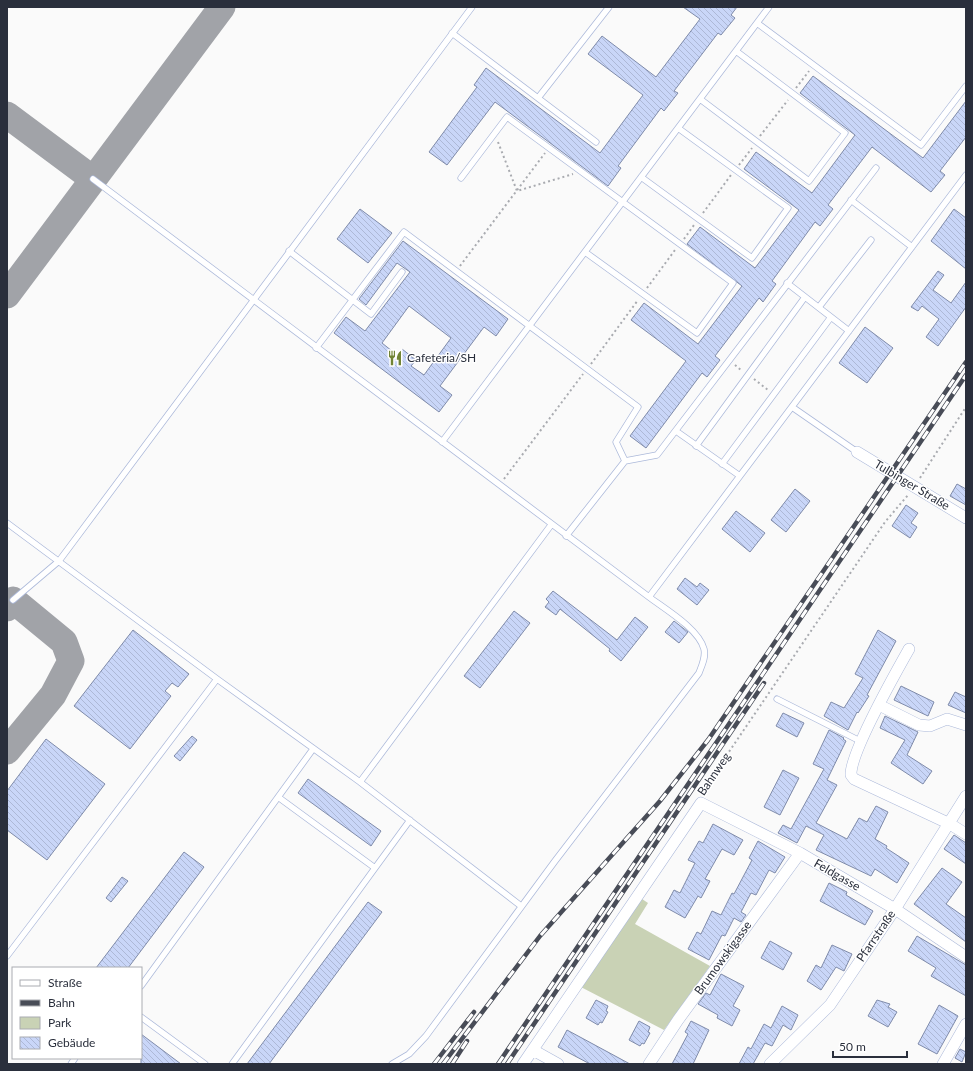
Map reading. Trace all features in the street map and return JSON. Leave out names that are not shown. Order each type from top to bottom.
[{"type":"street","name":"Tulbinger Straße","points":[[857,452],[966,518]]},
{"type":"street","points":[[909,649],[879,705],[853,763],[851,775],[854,779],[950,824],[966,834]]},
{"type":"street","points":[[879,705],[919,725],[930,726],[947,719],[966,725]]},
{"type":"street","name":"Pfarrstraße","points":[[770,1064],[830,1005],[895,909],[950,824],[966,796]]},
{"type":"street","name":"Feldgasse","points":[[701,798],[800,853],[895,909],[966,957]]},
{"type":"street","name":"Bahnweg","points":[[523,1064],[701,798]]},
{"type":"street","name":"Brumowskigasse","points":[[649,1064],[678,1020],[800,853]]},
{"type":"street","points":[[943,1064],[966,1024]]},
{"type":"street","points":[[533,1050],[558,1064]]},
{"type":"lane","points":[[13,600],[59,561],[472,7]]},
{"type":"lane","points":[[538,98],[609,7]]},
{"type":"lane","points":[[442,442],[769,7]]},
{"type":"lane","points":[[757,23],[921,146],[966,86]]},
{"type":"lane","points":[[452,33],[596,142]]},
{"type":"lane","points":[[700,99],[809,181],[845,133],[736,52]]},
{"type":"lane","points":[[461,178],[507,118],[732,283],[696,333],[585,252]]},
{"type":"lane","points":[[641,177],[752,258],[788,208],[678,128]]},
{"type":"lane","points":[[566,536],[625,461],[657,455],[876,168]]},
{"type":"lane","points":[[649,597],[966,176]]},
{"type":"lane","points":[[93,179],[499,486],[649,597],[693,631],[701,640],[704,650],[704,661],[699,673],[521,906],[426,1036],[409,1054],[392,1064]]},
{"type":"lane","points":[[851,200],[912,247]]},
{"type":"lane","points":[[316,348],[404,232],[528,327],[638,407],[616,442],[625,461]]},
{"type":"lane","points":[[819,307],[871,240]]},
{"type":"lane","points":[[289,251],[371,314],[402,272]]},
{"type":"lane","points":[[787,283],[849,331]]},
{"type":"lane","points":[[696,446],[805,297]]},
{"type":"lane","points":[[722,464],[831,317]]},
{"type":"lane","points":[[792,407],[857,452]]},
{"type":"lane","points":[[676,431],[740,476]]},
{"type":"lane","points":[[7,523],[217,679],[360,782],[521,906]]},
{"type":"lane","points":[[360,782],[551,525]]},
{"type":"lane","points":[[7,956],[9,949],[217,679]]},
{"type":"lane","points":[[777,699],[862,742]]},
{"type":"lane","points":[[142,985],[314,749]]},
{"type":"lane","points":[[278,797],[375,868]]},
{"type":"lane","points":[[232,1064],[410,820]]},
{"type":"lane","points":[[142,1018],[205,1064]]},
{"type":"path","points":[[499,486],[814,65]]},
{"type":"path","points":[[495,135],[517,191]]},
{"type":"path","points":[[456,272],[549,149]]},
{"type":"path","points":[[517,191],[580,172]]},
{"type":"path","points":[[729,361],[774,394]]},
{"type":"path","name":"Bahnweg","points":[[701,798],[885,522],[914,487],[966,407]]},
{"type":"green space","points":[[636,895],[648,903],[635,924],[710,966],[664,1030],[575,984]]},
{"type":"building","points":[[683,7],[737,7],[731,15],[735,18],[721,35],[718,33],[674,91],[678,93],[664,111],[661,108],[618,166],[621,168],[608,186],[495,102],[447,165],[429,152],[477,87],[474,85],[486,68],[600,153],[643,95],[588,54],[602,36],[656,77],[700,19]]},
{"type":"building","points":[[813,76],[923,158],[966,101],[966,137],[940,171],[945,175],[931,192],[872,147],[828,205],[833,209],[820,226],[815,222],[772,281],[776,284],[763,302],[759,298],[715,356],[720,360],[707,377],[702,373],[646,448],[630,436],[686,361],[631,320],[644,303],[698,344],[742,286],[687,244],[700,227],[755,268],[799,210],[744,169],[756,152],[812,193],[855,135],[800,93]]},
{"type":"building","points":[[360,209],[392,233],[368,263],[337,239]]},
{"type":"building","points":[[954,209],[966,218],[966,269],[931,241]]},
{"type":"building","points":[[403,241],[508,319],[496,336],[484,327],[440,386],[452,395],[439,412],[334,333],[346,317],[365,331],[410,272],[397,263],[366,305],[359,299]],"holes":[[[409,306],[451,338],[424,375],[411,366],[416,360],[402,349],[397,355],[382,343]]]},
{"type":"building","points":[[938,271],[944,275],[933,290],[951,303],[966,282],[966,307],[938,346],[926,337],[939,319],[922,306],[918,311],[911,307]]},
{"type":"building","points":[[865,327],[893,348],[867,383],[839,363]]},
{"type":"building","points":[[957,484],[966,489],[966,505],[950,496]]},
{"type":"building","points":[[795,489],[810,501],[786,532],[771,520]]},
{"type":"building","points":[[906,505],[918,513],[911,523],[917,527],[910,538],[892,526]]},
{"type":"building","points":[[736,511],[765,533],[750,552],[722,529]]},
{"type":"building","points":[[685,578],[697,587],[700,583],[709,590],[697,605],[677,589]]},
{"type":"building","points":[[553,591],[617,640],[635,617],[648,627],[621,661],[609,651],[610,649],[560,609],[556,615],[545,607],[549,602],[546,599]]},
{"type":"building","points":[[514,611],[530,623],[480,688],[464,676]]},
{"type":"building","points":[[674,621],[688,632],[679,643],[665,632]]},
{"type":"building","points":[[133,630],[189,674],[178,687],[172,683],[165,691],[171,696],[130,749],[74,706]]},
{"type":"building","points":[[878,630],[896,641],[867,695],[869,696],[858,713],[857,712],[848,730],[824,716],[831,702],[844,708],[863,678],[855,674]]},
{"type":"building","points":[[901,686],[934,702],[928,716],[894,700]]},
{"type":"building","points":[[955,692],[966,697],[966,713],[948,705]]},
{"type":"building","points":[[783,713],[804,723],[797,737],[776,726]]},
{"type":"building","points":[[885,716],[918,732],[907,755],[932,771],[923,784],[891,763],[905,740],[880,728]]},
{"type":"building","points":[[829,730],[844,738],[843,739],[846,741],[827,780],[837,785],[816,823],[847,839],[859,818],[867,822],[876,806],[888,812],[875,839],[887,846],[886,848],[909,863],[897,883],[875,869],[871,876],[816,850],[824,835],[806,826],[797,843],[778,833],[783,825],[791,829],[824,769],[813,764]]},
{"type":"building","points":[[192,736],[197,740],[180,761],[174,756]]},
{"type":"building","points":[[46,739],[105,784],[47,860],[7,830],[7,791]]},
{"type":"building","points":[[783,770],[799,778],[780,815],[764,807]]},
{"type":"building","points":[[308,779],[381,831],[371,846],[298,793]]},
{"type":"building","points":[[713,824],[743,840],[734,855],[722,849],[705,879],[710,881],[701,898],[698,896],[685,918],[665,907],[674,890],[680,893],[695,863],[688,860],[699,841],[703,843]]},
{"type":"building","points":[[954,835],[966,843],[966,864],[944,849]]},
{"type":"building","points":[[758,841],[785,857],[775,873],[769,870],[756,895],[751,893],[741,912],[746,915],[741,922],[734,918],[725,936],[722,935],[709,960],[688,949],[697,932],[701,934],[712,911],[721,915],[732,893],[734,894],[752,860],[749,858]]},
{"type":"building","points":[[184,852],[204,867],[129,967],[97,967]]},
{"type":"building","points":[[942,868],[962,882],[946,904],[966,918],[966,942],[914,904]]},
{"type":"building","points":[[122,877],[128,881],[111,902],[106,898]]},
{"type":"building","points":[[829,883],[847,892],[846,895],[873,911],[865,925],[820,901]]},
{"type":"building","points":[[368,902],[382,912],[269,1064],[247,1064]]},
{"type":"building","points":[[917,936],[966,965],[966,996],[931,976],[936,968],[908,951]]},
{"type":"building","points":[[770,941],[792,953],[783,970],[761,958]]},
{"type":"building","points":[[832,945],[852,954],[844,971],[836,967],[821,990],[807,981],[816,965],[821,968]]},
{"type":"building","points":[[721,974],[744,986],[733,1006],[740,1010],[732,1026],[717,1018],[718,1015],[698,1004],[706,993],[710,995]]},
{"type":"building","points":[[596,1000],[608,1006],[606,1011],[608,1012],[602,1023],[600,1022],[598,1025],[586,1018]]},
{"type":"building","points":[[877,1000],[890,1004],[888,1007],[897,1012],[888,1027],[868,1016]]},
{"type":"building","points":[[939,1005],[958,1016],[937,1054],[918,1044]]},
{"type":"building","points":[[782,1006],[798,1015],[791,1030],[783,1025],[772,1046],[765,1043],[753,1064],[739,1064],[748,1047],[751,1049],[764,1024],[771,1028]]},
{"type":"building","points":[[639,1021],[650,1027],[648,1032],[650,1033],[644,1044],[642,1043],[640,1046],[629,1040]]},
{"type":"building","points":[[691,1021],[709,1030],[693,1064],[672,1064],[688,1034],[685,1032]]},
{"type":"building","points":[[567,1030],[630,1064],[590,1064],[558,1047]]},
{"type":"building","points":[[142,1035],[181,1064],[141,1064]]},
{"type":"building","points":[[960,1049],[966,1052],[962,1062],[955,1058]]},
{"type":"taxiway","points":[[7,295],[222,7]]},
{"type":"taxiway","points":[[7,115],[93,179]]},
{"type":"taxiway","points":[[7,608],[13,600],[64,642],[71,661],[53,695],[7,751]]},
{"type":"railway","points":[[443,1064],[540,936],[660,801],[708,740],[966,362]]},
{"type":"railway","points":[[498,1064],[966,375]]},
{"type":"railway","points":[[507,1064],[764,683]]},
{"type":"railway","points":[[434,1064],[474,1012]]},
{"type":"railway","points":[[452,1064],[467,1041]]},
{"type":"place","name":"Cafeteria/SH","points":[[395,358]]}]
